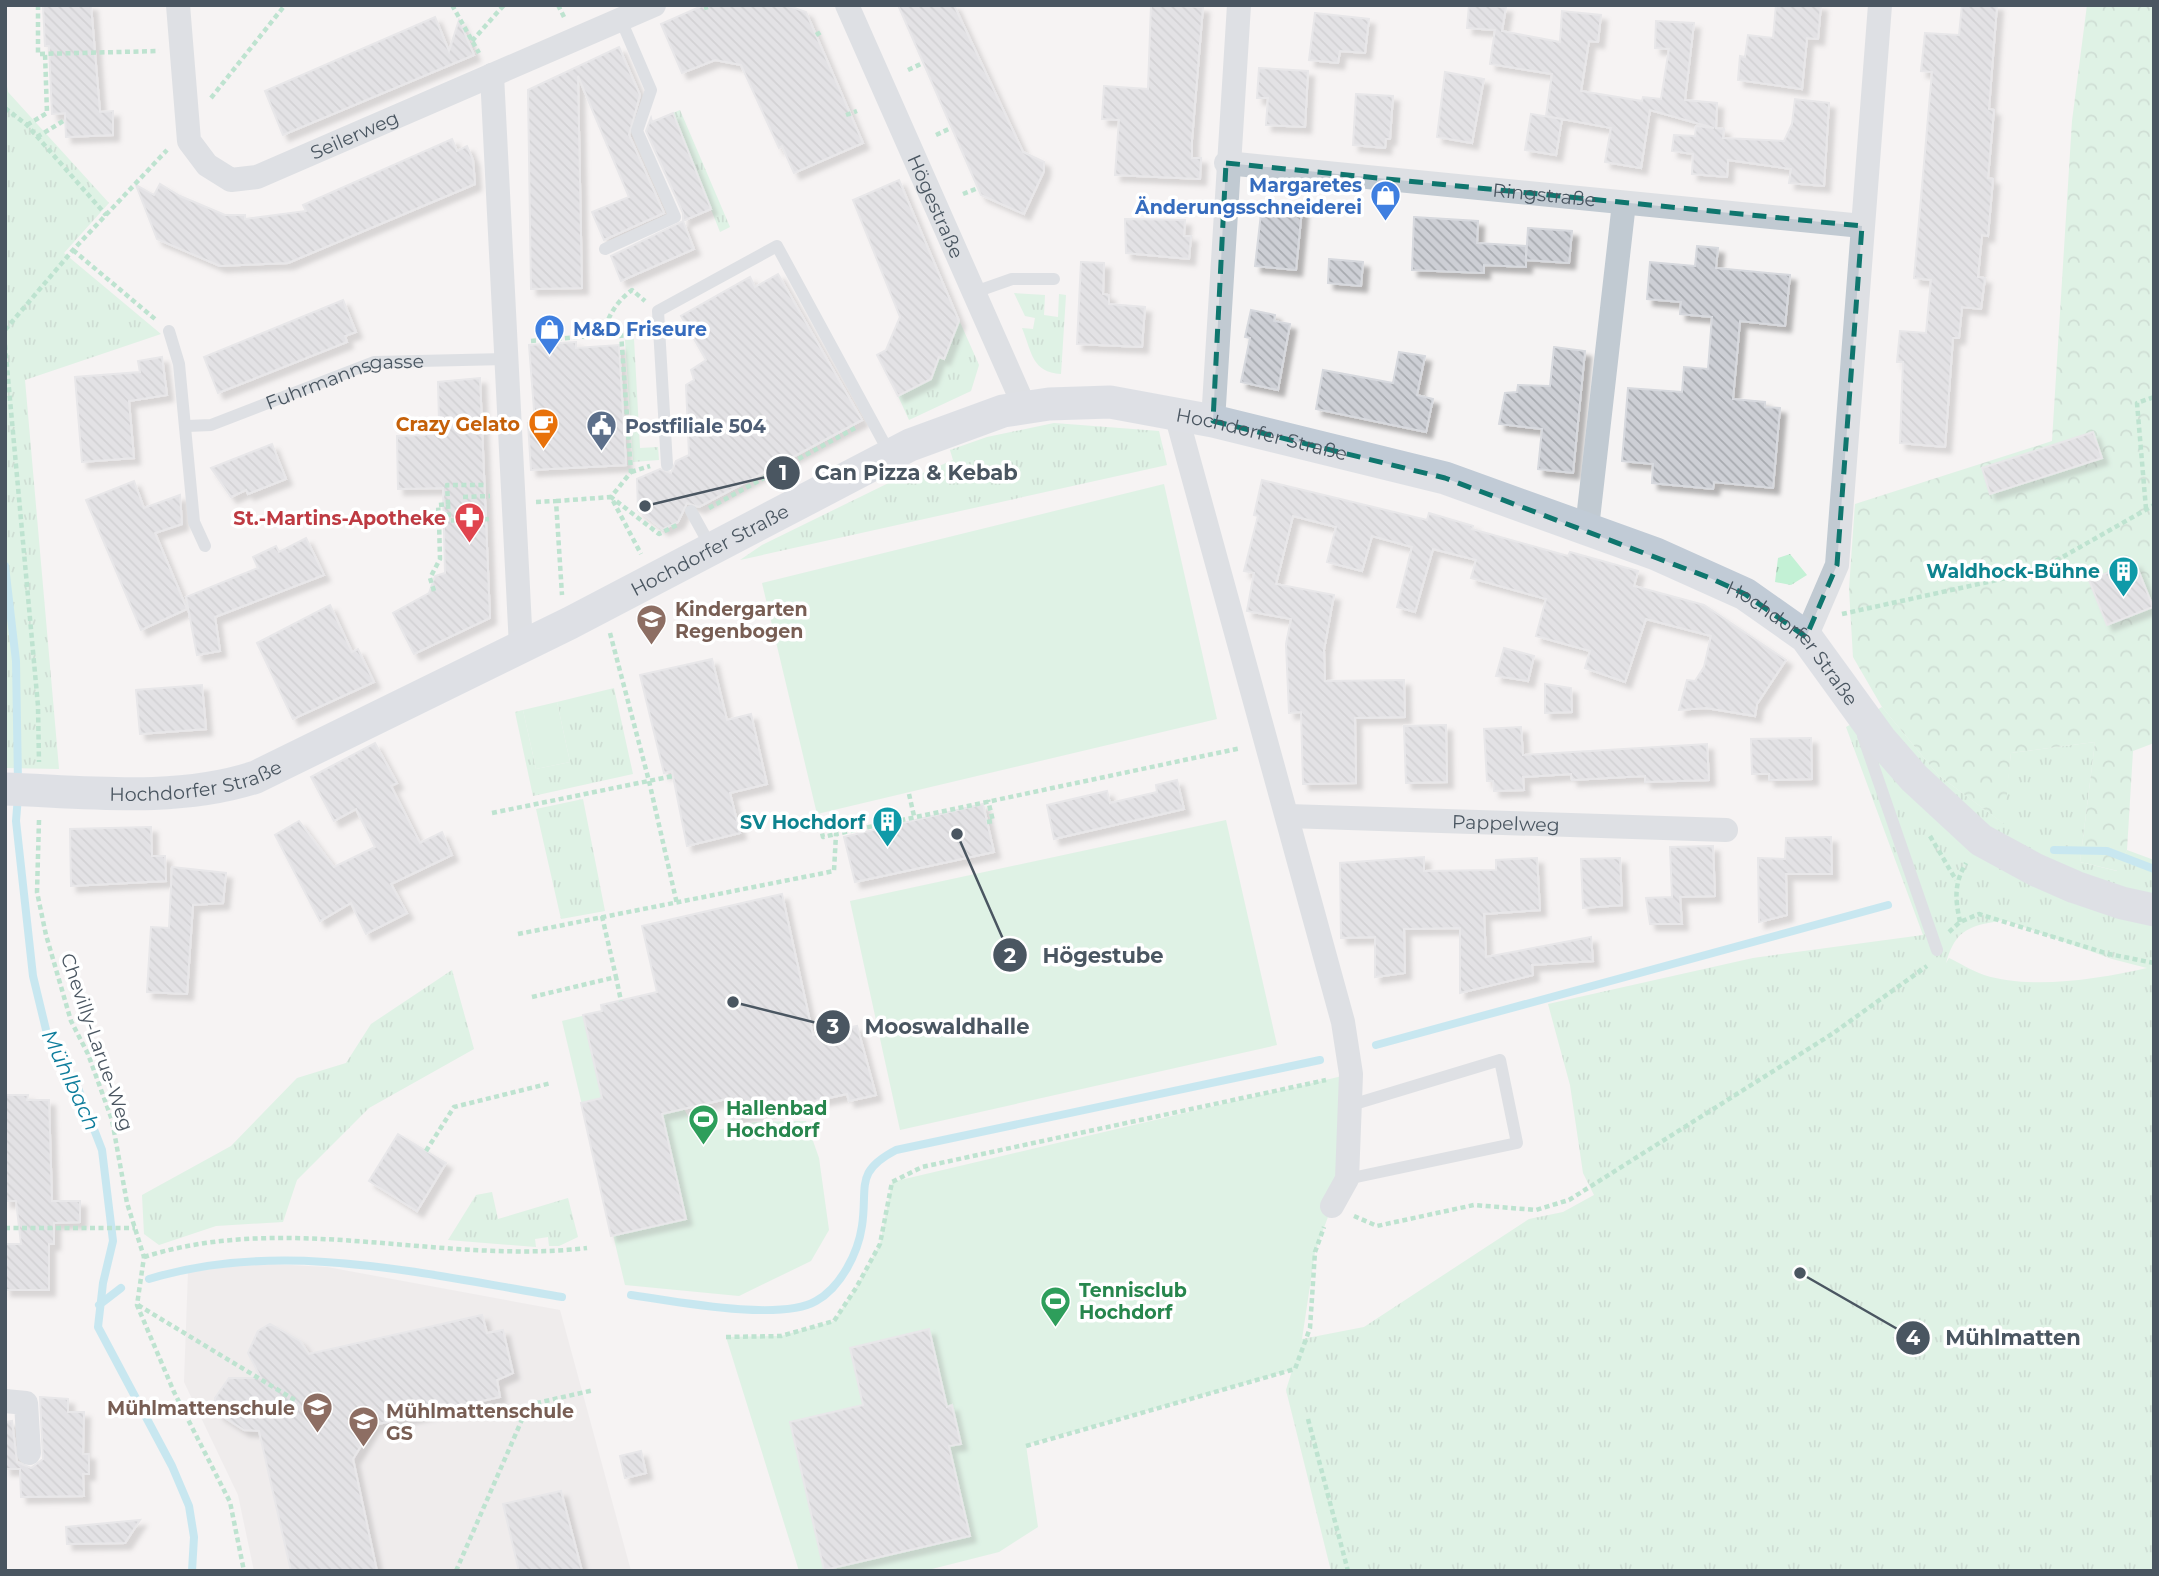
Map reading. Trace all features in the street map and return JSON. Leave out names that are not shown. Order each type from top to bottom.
[{"type":"street","name":"Seilerweg","points":[[178,5],[186,130],[189,141],[207,165],[231,180],[257,177],[654,5]]},
{"type":"street","name":"Högestraße","points":[[847,5],[1025,408]]},
{"type":"street","points":[[1213,421],[1226,163],[1239,5]]},
{"type":"street","points":[[1811,627],[1837,565],[1880,5]]},
{"type":"street","points":[[492,75],[521,647]]},
{"type":"street","name":"Ringstraße","points":[[1226,163],[1862,226]]},
{"type":"street","points":[[1587,528],[1624,203]]},
{"type":"street","name":"Hochdorfer Straße","points":[[24,790],[170,791],[230,785],[301,757],[424,693],[570,623],[891,455],[954,427],[1025,408],[1111,402],[1213,421],[1445,478],[1587,528],[1745,594],[1811,627],[1867,723],[1914,778],[1982,840],[2075,887],[2122,903],[2154,910]]},
{"type":"street","points":[[1176,414],[1343,1022],[1351,1074],[1347,1179],[1332,1206]]},
{"type":"street","name":"Pappelweg","points":[[1287,816],[1726,830]]},
{"type":"street","points":[[5,1401],[26,1403],[29,1453]]},
{"type":"lane","points":[[605,248],[675,217],[637,131],[651,90],[621,20]]},
{"type":"lane","points":[[667,466],[658,311],[777,246],[891,455]]},
{"type":"lane","points":[[975,292],[1012,279],[1054,279]]},
{"type":"lane","points":[[169,331],[179,363],[194,522],[205,546]]},
{"type":"lane","name":"Fuhrmannsgasse","points":[[187,426],[211,425],[374,362],[506,351]]},
{"type":"lane","points":[[690,515],[712,549]]},
{"type":"lane","name":"Hochdorfer Straße","points":[[1867,723],[1862,733],[1937,950]]},
{"type":"lane","points":[[1347,1179],[1517,1143],[1500,1060],[1348,1106]]},
{"type":"path","points":[[38,5],[38,54],[181,51]]},
{"type":"path","points":[[5,330],[73,250],[186,130],[285,5]]},
{"type":"path","points":[[452,5],[492,75]]},
{"type":"path","points":[[472,41],[503,5]]},
{"type":"path","points":[[27,125],[47,113],[45,53]]},
{"type":"path","points":[[908,69],[923,63]]},
{"type":"path","points":[[5,108],[27,125],[106,215]]},
{"type":"path","points":[[846,115],[857,111]]},
{"type":"path","points":[[37,137],[65,120]]},
{"type":"path","points":[[936,135],[951,128]]},
{"type":"path","points":[[962,194],[978,188]]},
{"type":"path","points":[[73,250],[169,331]]},
{"type":"path","points":[[604,335],[607,319],[621,299],[632,290],[658,311]]},
{"type":"path","points":[[506,351],[604,335],[659,330]]},
{"type":"path","points":[[611,497],[631,472],[621,334]]},
{"type":"path","name":"Chevilly-Larue-Weg","points":[[5,345],[38,706],[24,790],[37,892],[71,1021],[88,1054],[112,1120],[127,1203],[144,1257],[137,1305]]},
{"type":"path","points":[[2146,509],[2137,403],[2154,397]]},
{"type":"path","points":[[727,498],[871,419]]},
{"type":"path","points":[[449,521],[450,500],[447,484],[484,485]]},
{"type":"path","points":[[611,497],[654,579]]},
{"type":"path","points":[[514,503],[611,497],[659,534],[690,515]]},
{"type":"path","points":[[434,591],[430,578],[440,559],[438,505],[450,500]]},
{"type":"path","points":[[556,501],[563,607],[570,623]]},
{"type":"path","points":[[1811,627],[1858,613],[2038,571],[2154,505]]},
{"type":"path","points":[[439,521],[483,519]]},
{"type":"path","points":[[612,642],[649,781],[677,904]]},
{"type":"path","points":[[818,817],[823,837],[1267,743]]},
{"type":"path","points":[[492,813],[673,776]]},
{"type":"path","points":[[909,794],[914,816]]},
{"type":"path","points":[[987,822],[993,821],[988,800]]},
{"type":"path","points":[[519,934],[834,871],[836,834]]},
{"type":"path","points":[[1956,880],[1955,897],[1960,922]]},
{"type":"path","points":[[1026,1446],[1294,1369],[1310,1328],[1315,1252],[1332,1206],[1377,1227],[1474,1205],[1536,1210],[1569,1200],[1832,1034],[1925,969],[1960,922],[1979,914],[2109,954],[2154,963]]},
{"type":"path","points":[[602,916],[621,1000]]},
{"type":"path","points":[[532,998],[616,977]]},
{"type":"path","points":[[726,1337],[781,1336],[834,1321],[856,1289],[880,1244],[892,1182],[905,1174],[922,1167],[1351,1074]]},
{"type":"path","points":[[426,1151],[454,1107],[551,1083]]},
{"type":"path","points":[[5,1228],[135,1228]]},
{"type":"path","points":[[144,1257],[178,1246],[248,1237],[538,1253],[587,1248]]},
{"type":"path","points":[[137,1305],[298,1402]]},
{"type":"path","points":[[137,1305],[174,1392],[230,1502],[244,1571]]},
{"type":"path","points":[[456,1571],[524,1415],[537,1403],[594,1390]]},
{"type":"path","points":[[1308,1419],[1348,1571]]},
{"type":"highlighted area","points":[[1226,163],[1862,226],[1837,565],[1806,637],[1745,594],[1710,578],[1445,478],[1213,421]]},
{"type":"shaded area","name":"Mühlmattenschule GS","points":[[253,1263],[327,1267],[560,1310],[631,1571],[254,1571],[238,1495],[184,1382],[188,1272]]},
{"type":"green space","points":[[2087,5],[2154,5],[2154,743],[2133,751],[2127,850],[2118,871],[2080,862],[2095,742],[2011,753],[2004,824],[1938,775],[1882,707],[1853,657],[1849,589],[1855,504],[2052,441],[2072,121]]},
{"type":"green space","points":[[5,74],[8,92],[109,203],[64,253],[161,334],[25,380],[59,769],[7,768]]},
{"type":"green space","points":[[680,110],[730,227],[720,232],[673,113]]},
{"type":"green space","points":[[1014,293],[1045,295],[1044,315],[1058,317],[1059,294],[1066,295],[1061,374],[1044,369],[1034,360],[1022,328],[1033,329],[1035,318],[1025,316]]},
{"type":"green space","points":[[956,313],[979,365],[971,391],[909,420],[898,396],[931,379],[939,357],[945,359],[953,337],[948,335]]},
{"type":"green space","points":[[634,339],[640,448],[658,447],[659,460],[633,462],[625,340]]},
{"type":"green space","points":[[1054,423],[1159,431],[1167,465],[740,560],[762,545],[907,474],[909,479],[953,460],[950,450],[987,437]]},
{"type":"green space","points":[[1164,484],[1217,719],[817,814],[762,583]]},
{"type":"green space","points":[[1790,554],[1807,575],[1791,585],[1775,582],[1778,558]]},
{"type":"green space","points":[[614,688],[633,774],[533,796],[515,712],[523,710],[536,769],[570,762],[557,702]]},
{"type":"green space","points":[[557,702],[570,762],[536,769],[523,710]]},
{"type":"green space","points":[[1882,707],[1938,775],[2003,823],[2011,753],[2095,742],[2080,862],[2117,871],[2127,850],[2154,860],[2154,1571],[1331,1571],[1286,1390],[1302,1339],[1364,1327],[1529,1219],[1563,1212],[1594,1195],[1583,1173],[1570,1085],[1548,1004],[1753,958],[1923,935],[1846,727]],"holes":[[[2004,920],[2112,959],[2147,968],[2087,979],[2023,982],[1984,975],[1949,958],[1946,963],[1954,942],[1966,931],[1982,924]]]},
{"type":"green space","points":[[583,799],[605,911],[561,919],[536,809]]},
{"type":"green space","points":[[1226,820],[1277,1045],[900,1130],[850,901]]},
{"type":"green space","points":[[452,970],[474,1049],[369,1108],[297,1180],[283,1222],[216,1226],[159,1245],[144,1234],[142,1195],[231,1146],[297,1078],[346,1063],[371,1024]]},
{"type":"green space","name":"Hallenbad Hochdorf","points":[[642,996],[684,1109],[698,1134],[755,1122],[806,1121],[819,1158],[829,1230],[811,1261],[739,1296],[625,1285],[562,1021],[602,1011],[601,1005]]},
{"type":"green space","name":"Tennisclub Hochdorf","points":[[1351,1074],[1332,1206],[1315,1252],[1295,1369],[1026,1445],[1038,1527],[999,1552],[924,1571],[799,1571],[726,1337],[781,1336],[834,1321],[880,1244],[892,1182]]},
{"type":"green space","points":[[492,1192],[498,1219],[568,1198],[578,1237],[559,1246],[549,1246],[548,1237],[535,1239],[536,1247],[448,1240],[476,1195]]},
{"type":"building","points":[[43,5],[91,5],[100,112],[113,111],[113,135],[66,137],[65,113],[52,114],[49,46],[45,46]]},
{"type":"building","points":[[704,5],[786,5],[806,12],[863,143],[794,173],[782,146],[779,148],[741,65],[715,60],[682,73],[661,24]]},
{"type":"building","points":[[898,5],[954,5],[1023,152],[1044,162],[1044,171],[1024,214],[981,195]]},
{"type":"building","points":[[1151,5],[1203,7],[1192,140],[1192,158],[1201,158],[1200,179],[1115,175],[1119,120],[1102,119],[1104,86],[1148,89]]},
{"type":"building","points":[[1469,5],[1506,7],[1502,31],[1560,42],[1562,11],[1601,15],[1598,42],[1589,41],[1581,91],[1642,101],[1643,97],[1661,99],[1669,49],[1655,48],[1656,21],[1694,23],[1685,100],[1717,103],[1716,128],[1724,129],[1723,138],[1784,141],[1792,124],[1795,99],[1829,103],[1824,186],[1789,183],[1791,169],[1728,160],[1727,177],[1692,174],[1693,154],[1672,151],[1674,135],[1695,136],[1696,126],[1714,128],[1650,110],[1641,168],[1605,162],[1611,128],[1546,116],[1552,74],[1490,64],[1495,30],[1467,28]]},
{"type":"building","points":[[1776,5],[1821,5],[1818,39],[1807,38],[1802,89],[1738,80],[1740,56],[1745,57],[1748,35],[1773,38]]},
{"type":"building","points":[[1962,5],[1997,5],[1989,109],[1994,110],[1988,178],[1993,179],[1988,236],[1982,235],[1978,277],[1985,278],[1981,309],[1962,307],[1959,338],[1953,338],[1945,447],[1900,443],[1903,362],[1897,362],[1900,331],[1926,333],[1931,280],[1914,278],[1932,72],[1921,71],[1925,33],[1959,35]]},
{"type":"building","points":[[1315,13],[1369,19],[1365,53],[1340,51],[1338,63],[1309,60]]},
{"type":"building","points":[[435,17],[449,51],[459,20],[474,55],[283,135],[265,91]]},
{"type":"building","points":[[619,47],[640,95],[629,135],[664,213],[604,240],[592,212],[629,197],[578,76],[582,288],[531,289],[528,90]]},
{"type":"building","points":[[1259,68],[1308,71],[1305,127],[1266,125],[1268,98],[1257,98]]},
{"type":"building","points":[[1445,72],[1484,79],[1472,143],[1437,137]]},
{"type":"building","points":[[1356,94],[1393,96],[1390,139],[1386,139],[1385,148],[1353,145]]},
{"type":"building","points":[[673,113],[711,209],[683,221],[683,213],[646,131],[651,118],[652,122]]},
{"type":"building","points":[[1531,114],[1562,119],[1556,155],[1525,150]]},
{"type":"building","points":[[452,139],[457,151],[467,146],[473,160],[475,184],[288,263],[220,266],[157,239],[136,185],[154,195],[160,184],[180,196],[225,215],[245,215],[245,219],[306,211],[303,205]]},
{"type":"building","points":[[899,180],[959,321],[944,359],[939,357],[931,379],[898,396],[877,355],[886,350],[900,317],[853,200]]},
{"type":"building","points":[[1262,205],[1302,209],[1296,270],[1255,266]]},
{"type":"building","points":[[1414,217],[1478,221],[1477,243],[1526,246],[1526,267],[1484,265],[1484,273],[1412,270]]},
{"type":"building","points":[[1125,219],[1185,220],[1184,236],[1191,236],[1189,259],[1126,253]]},
{"type":"building","points":[[683,221],[694,249],[621,281],[611,256]]},
{"type":"building","points":[[1528,228],[1572,231],[1569,263],[1526,260]]},
{"type":"building","points":[[1697,246],[1718,248],[1716,268],[1790,275],[1785,326],[1740,321],[1733,399],[1765,402],[1765,407],[1780,408],[1773,488],[1714,482],[1713,489],[1652,483],[1653,464],[1622,461],[1628,388],[1682,392],[1684,367],[1708,369],[1712,317],[1680,314],[1681,302],[1647,299],[1650,262],[1695,266]]},
{"type":"building","points":[[1329,259],[1363,262],[1361,286],[1328,283]]},
{"type":"building","points":[[1081,262],[1104,263],[1103,294],[1109,295],[1109,304],[1145,307],[1142,347],[1077,344]]},
{"type":"building","points":[[778,274],[862,420],[699,507],[687,503],[678,522],[663,529],[638,510],[637,479],[660,469],[671,473],[676,461],[689,455],[686,385],[694,380],[691,370],[706,360],[681,316],[750,277],[755,287]]},
{"type":"building","points":[[343,300],[356,332],[345,336],[347,342],[218,393],[204,357]]},
{"type":"building","points":[[1251,310],[1275,315],[1274,321],[1290,324],[1278,390],[1241,382],[1250,338],[1245,337]]},
{"type":"building","points":[[576,342],[576,348],[619,345],[626,465],[531,470],[528,423],[535,423],[529,345]]},
{"type":"building","points":[[1554,347],[1585,351],[1573,473],[1538,469],[1542,429],[1499,424],[1505,393],[1517,392],[1518,385],[1550,386]]},
{"type":"building","points":[[1399,352],[1425,356],[1417,395],[1433,399],[1426,432],[1316,409],[1323,370],[1393,383]]},
{"type":"building","points":[[162,357],[167,395],[129,401],[134,458],[82,462],[75,377],[140,372],[138,361]]},
{"type":"building","points":[[480,378],[490,618],[414,654],[393,613],[429,593],[435,576],[445,573],[443,488],[398,489],[397,436],[425,435],[439,421],[438,382]]},
{"type":"building","points":[[2093,432],[2102,458],[1990,494],[1982,468]]},
{"type":"building","points":[[272,444],[286,479],[248,494],[246,490],[231,497],[211,468]]},
{"type":"building","points":[[1262,480],[1427,520],[1429,513],[1473,526],[1472,529],[1568,556],[1570,552],[1638,571],[1634,586],[1704,605],[1786,660],[1757,704],[1755,716],[1706,708],[1679,710],[1687,680],[1695,681],[1704,667],[1711,636],[1646,619],[1625,682],[1585,668],[1590,651],[1536,636],[1546,599],[1471,578],[1476,560],[1433,549],[1415,612],[1397,607],[1412,547],[1372,536],[1362,571],[1327,562],[1336,527],[1293,516],[1276,584],[1334,595],[1324,650],[1325,681],[1404,680],[1405,717],[1355,718],[1356,783],[1303,784],[1301,712],[1289,713],[1286,644],[1291,619],[1247,611],[1254,573],[1244,571],[1258,516],[1254,515]]},
{"type":"building","points":[[134,481],[144,508],[180,495],[182,524],[155,533],[187,609],[141,630],[86,500]]},
{"type":"building","points":[[306,538],[324,575],[215,617],[220,651],[197,655],[186,597],[258,568],[253,557],[276,546],[279,552]]},
{"type":"building","name":"Waldhock-Bühne","points":[[2135,562],[2153,607],[2107,625],[2089,580]]},
{"type":"building","points":[[330,605],[352,652],[358,649],[374,682],[293,719],[257,643]]},
{"type":"building","points":[[1504,648],[1534,656],[1528,681],[1496,676]]},
{"type":"building","points":[[712,659],[727,720],[751,714],[767,784],[730,793],[740,833],[687,846],[672,771],[664,773],[640,675]]},
{"type":"building","points":[[1545,684],[1571,688],[1572,712],[1545,713]]},
{"type":"building","points":[[202,685],[206,729],[140,734],[136,690]]},
{"type":"building","points":[[1446,725],[1447,782],[1406,783],[1404,726]]},
{"type":"building","points":[[1521,727],[1523,755],[1707,744],[1709,780],[1645,782],[1645,776],[1572,780],[1571,774],[1523,777],[1524,790],[1494,791],[1493,781],[1487,781],[1484,729]]},
{"type":"building","points":[[1811,738],[1812,779],[1769,780],[1769,774],[1752,774],[1751,739]]},
{"type":"building","points":[[375,743],[397,783],[391,786],[420,843],[442,832],[452,855],[391,884],[407,913],[366,934],[351,903],[320,921],[275,835],[299,821],[334,867],[375,847],[356,809],[334,821],[311,777]]},
{"type":"building","points":[[1177,780],[1184,809],[1054,839],[1047,805],[1107,791],[1110,803],[1157,792],[1156,785]]},
{"type":"building","points":[[983,804],[994,852],[855,882],[844,837]]},
{"type":"building","points":[[151,827],[152,856],[165,856],[166,881],[71,886],[70,829]]},
{"type":"building","points":[[1831,837],[1832,874],[1786,874],[1787,915],[1759,922],[1758,858],[1785,859],[1786,838]]},
{"type":"building","points":[[1713,846],[1715,896],[1680,897],[1682,924],[1650,924],[1646,898],[1672,897],[1670,847]]},
{"type":"building","points":[[1424,857],[1424,871],[1496,870],[1496,860],[1537,858],[1540,910],[1484,914],[1486,957],[1591,937],[1593,961],[1532,965],[1533,975],[1460,993],[1460,928],[1404,929],[1405,973],[1375,977],[1375,937],[1341,938],[1340,863]]},
{"type":"building","points":[[1620,858],[1622,905],[1583,908],[1581,859]]},
{"type":"building","points":[[172,867],[226,873],[223,903],[193,905],[187,994],[147,992],[151,927],[169,928]]},
{"type":"building","points":[[782,894],[813,1035],[857,1026],[876,1095],[849,1101],[847,1094],[731,1119],[726,1099],[662,1114],[686,1219],[611,1236],[581,1103],[602,1098],[583,1015],[602,1011],[601,1005],[657,992],[642,926]]},
{"type":"building","points":[[5,1095],[28,1095],[27,1100],[49,1100],[52,1201],[80,1201],[80,1222],[54,1223],[54,1244],[49,1244],[49,1290],[5,1290],[5,1244],[21,1244],[16,1201],[5,1201]]},
{"type":"building","points":[[398,1134],[446,1163],[417,1211],[369,1181]]},
{"type":"building","name":"Mühlmattenschule","points":[[482,1315],[487,1333],[503,1330],[513,1373],[497,1380],[500,1397],[374,1425],[353,1459],[377,1571],[291,1571],[259,1431],[244,1430],[219,1414],[215,1407],[215,1398],[229,1378],[261,1378],[248,1353],[258,1331],[270,1324],[300,1341],[309,1354]]},
{"type":"building","points":[[929,1329],[947,1407],[952,1405],[961,1444],[949,1446],[970,1536],[824,1570],[790,1422],[863,1405],[850,1348]]},
{"type":"building","points":[[40,1397],[68,1399],[68,1412],[84,1412],[83,1454],[89,1454],[89,1474],[83,1474],[84,1496],[21,1497],[20,1469],[5,1469],[5,1422],[12,1421],[17,1462],[31,1468],[43,1459]]},
{"type":"building","points":[[641,1451],[646,1473],[625,1478],[620,1456]]},
{"type":"building","points":[[561,1491],[582,1571],[519,1571],[503,1504]]},
{"type":"building","points":[[140,1520],[125,1543],[67,1544],[66,1527]]},
{"type":"waterway","name":"Mühlbach","points":[[5,566],[16,661],[18,783]]},
{"type":"waterway","name":"Mühlbach","points":[[18,796],[16,821],[33,976],[48,1038],[78,1088],[102,1150],[113,1241],[103,1283],[98,1327],[172,1466],[189,1506],[194,1537],[192,1571]]},
{"type":"waterway","points":[[2054,850],[2107,851],[2154,869]]},
{"type":"waterway","points":[[1376,1045],[1888,905]]},
{"type":"waterway","points":[[631,1295],[753,1310],[799,1307],[825,1295],[847,1268],[860,1236],[868,1173],[896,1150],[1320,1060]]},
{"type":"waterway","points":[[149,1279],[200,1267],[251,1261],[303,1261],[408,1271],[562,1297]]},
{"type":"waterway","points":[[99,1305],[121,1288]]},
{"type":"place","name":"Margaretes Änderungsschneiderei","points":[[1385,223]]},
{"type":"place","name":"M&D Friseure","points":[[550,356]]},
{"type":"place","name":"Crazy Gelato","points":[[543,451]]},
{"type":"place","name":"Postfiliale 504","points":[[602,453]]},
{"type":"place","name":"Can Pizza & Kebab","points":[[645,506]]},
{"type":"place","name":"St.-Martins-Apotheke","points":[[469,545]]},
{"type":"place","name":"Waldhock-Bühne","points":[[2123,598]]},
{"type":"place","name":"Kindergarten Regenbogen","points":[[652,647]]},
{"type":"place","name":"Högestube","points":[[957,834]]},
{"type":"place","name":"SV Hochdorf","points":[[888,849]]},
{"type":"place","name":"Mooswaldhalle","points":[[733,1002]]},
{"type":"place","name":"Hallenbad Hochdorf","points":[[703,1146]]},
{"type":"place","name":"Mühlmatten","points":[[1800,1273]]},
{"type":"place","name":"Tennisclub Hochdorf","points":[[1056,1328]]},
{"type":"place","name":"Mühlmattenschule","points":[[318,1435]]},
{"type":"place","name":"Mühlmattenschule GS","points":[[363,1449]]}]
